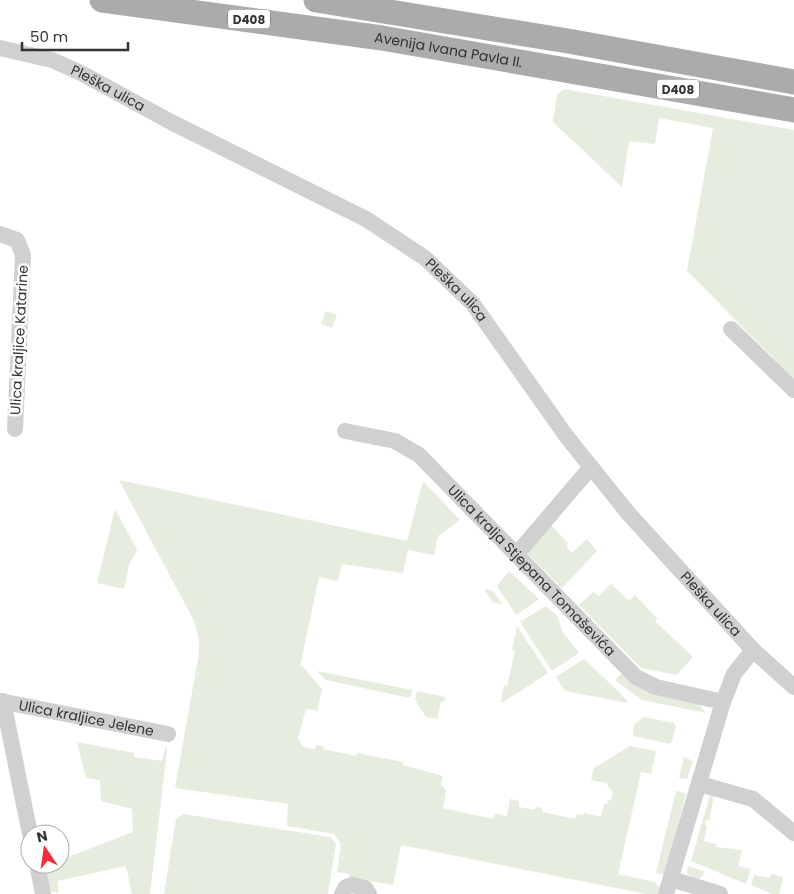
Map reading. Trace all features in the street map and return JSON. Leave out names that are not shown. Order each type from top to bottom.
[{"type":"main road","name":"Avenija Ivana Pavla II.","points":[[102,0],[382,38],[794,110]]},
{"type":"main road","name":"Avenija Ivana Pavla II.","points":[[316,0],[794,82]]},
{"type":"street","name":"Pleška ulica","points":[[0,48],[60,63],[171,122],[366,219],[412,248],[439,270],[473,304],[591,467],[667,557],[753,650],[794,687]]},
{"type":"street","name":"Ulica kraljice Katarine","points":[[0,234],[16,240],[23,255],[15,429]]},
{"type":"street","points":[[731,329],[794,390]]},
{"type":"street","name":"Ulica kralja Stjepana Tomaševića","points":[[345,431],[395,440],[409,447],[636,677],[656,687],[722,702]]},
{"type":"street","points":[[516,555],[591,467]]},
{"type":"street","points":[[720,894],[669,886],[700,784],[722,702],[734,674],[753,650]]},
{"type":"street","name":"Ulica kraljice Jelene","points":[[28,824],[1,701],[168,734]]},
{"type":"street","points":[[700,784],[753,798],[794,833]]},
{"type":"street","points":[[39,874],[43,894]]},
{"type":"street","points":[[342,894],[346,887],[352,885],[365,888],[368,894]]},
{"type":"shaded area","points":[[564,89],[794,130],[794,379],[687,271],[713,128],[659,118],[655,144],[629,141],[622,187],[553,122],[557,95]]},
{"type":"shaded area","points":[[326,311],[337,315],[332,328],[321,324]]},
{"type":"shaded area","points":[[119,480],[407,541],[423,481],[460,520],[438,536],[434,555],[408,550],[403,573],[342,564],[338,581],[319,577],[300,666],[304,668],[322,689],[317,711],[306,709],[298,738],[303,747],[315,749],[316,745],[323,746],[323,749],[356,756],[357,753],[403,762],[403,765],[443,776],[441,785],[446,791],[443,808],[493,819],[495,813],[507,816],[510,799],[519,801],[519,807],[534,810],[535,807],[542,808],[542,812],[575,819],[577,814],[583,815],[584,813],[601,817],[604,804],[607,804],[608,800],[611,801],[613,793],[606,783],[591,780],[594,768],[630,746],[656,751],[651,774],[641,772],[618,874],[654,882],[662,889],[662,894],[646,894],[401,845],[393,885],[348,877],[349,874],[337,872],[341,845],[334,834],[287,826],[288,804],[175,788],[199,653],[199,639],[194,621]]},
{"type":"shaded area","points":[[115,509],[137,550],[129,565],[124,589],[97,583]]},
{"type":"shaded area","points":[[551,525],[568,543],[566,546],[572,553],[587,539],[597,551],[562,588],[527,553]]},
{"type":"shaded area","points":[[509,571],[539,599],[516,615],[497,586]]},
{"type":"shaded area","points":[[611,584],[629,601],[635,595],[657,618],[655,621],[693,657],[677,675],[641,668],[579,605],[593,592],[599,596]]},
{"type":"shaded area","points":[[484,589],[493,591],[502,604],[493,602]]},
{"type":"shaded area","points":[[546,606],[558,617],[562,631],[579,653],[552,671],[520,622]]},
{"type":"shaded area","points":[[517,626],[548,673],[502,703],[504,685],[507,686],[515,651],[512,650]]},
{"type":"shaded area","points":[[584,659],[628,703],[565,691],[556,677]]},
{"type":"shaded area","points":[[317,671],[412,690],[410,698],[326,680]]},
{"type":"shaded area","points":[[621,674],[634,684],[699,704],[706,713],[642,700],[615,680]]},
{"type":"shaded area","points":[[417,691],[445,697],[444,702],[441,702],[437,719],[426,717],[415,700]]},
{"type":"shaded area","points":[[644,717],[674,723],[676,726],[672,742],[670,744],[633,736],[634,725]]},
{"type":"shaded area","points":[[77,742],[134,753],[134,757],[162,761],[166,745],[167,751],[150,894],[132,894],[126,866],[57,881],[59,893],[49,891],[44,874],[70,874],[70,856],[133,832],[132,809],[101,801],[100,780],[86,778]]},
{"type":"shaded area","points":[[684,757],[693,761],[687,779],[679,778]]},
{"type":"shaded area","points":[[676,791],[686,793],[666,875],[656,873]]},
{"type":"shaded area","points":[[710,795],[714,797],[709,820],[706,820],[705,825],[707,826],[704,841],[716,844],[716,847],[742,850],[738,866],[751,869],[746,884],[691,861]]},
{"type":"shaded area","points":[[183,814],[330,837],[336,844],[328,894],[164,894],[176,819]]},
{"type":"shaded area","points":[[688,866],[705,872],[699,880],[687,874]]},
{"type":"shaded area","points":[[771,874],[783,877],[779,894],[772,894],[751,885],[754,875],[770,878]]}]
